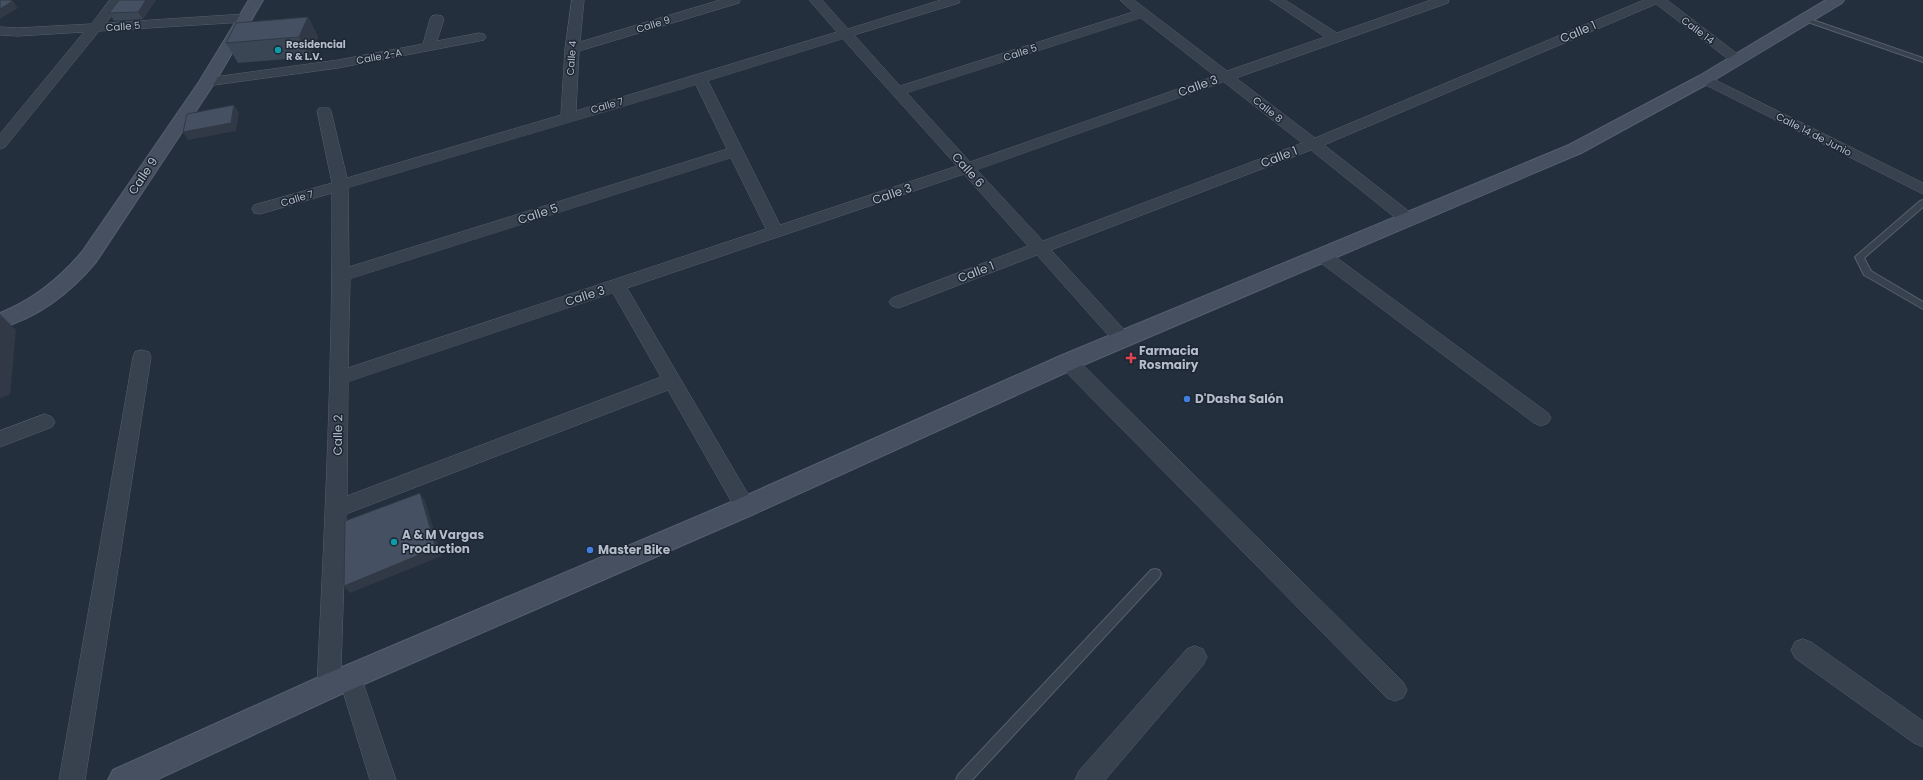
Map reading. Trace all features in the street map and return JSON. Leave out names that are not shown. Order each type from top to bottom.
[{"type":"main road","name":"Calle 9","points":[[0,321],[22,312],[48,298],[77,272],[89,257],[207,82],[256,0]]},
{"type":"main road","points":[[123,780],[339,681],[745,507],[1068,362],[1323,256],[1576,148],[1705,79],[1837,0]]},
{"type":"street","points":[[0,144],[117,0]]},
{"type":"street","name":"Calle 4","points":[[568,116],[572,49],[578,0]]},
{"type":"street","name":"Calle 9","points":[[572,49],[734,0]]},
{"type":"street","name":"Calle 6","points":[[815,0],[1038,248],[1123,340]]},
{"type":"street","name":"Calle 7","points":[[260,209],[568,116],[700,79],[954,0]]},
{"type":"street","name":"Calle 8","points":[[1126,0],[1313,144],[1408,220]]},
{"type":"street","points":[[1276,0],[1336,38]]},
{"type":"street","name":"Calle 3","points":[[339,378],[967,168],[1336,38],[1413,4],[1443,0]]},
{"type":"street","name":"Calle 1","points":[[898,302],[1313,144],[1655,0]]},
{"type":"street","name":"Calle 14","points":[[1659,0],[1737,59]]},
{"type":"street","name":"Calle 5","points":[[898,91],[1142,13]]},
{"type":"street","name":"Calle 5","points":[[0,31],[245,18]]},
{"type":"street","points":[[429,47],[437,19]]},
{"type":"street","name":"Calle 2-A","points":[[207,82],[338,64],[479,37]]},
{"type":"street","points":[[700,79],[776,233]]},
{"type":"street","name":"Calle 14 de Junio","points":[[1705,79],[1923,189]]},
{"type":"street","name":"Calle 2","points":[[324,111],[340,184],[341,276],[336,509],[339,681]]},
{"type":"street","name":"Calle 5","points":[[341,276],[736,151]]},
{"type":"street","points":[[1323,256],[1540,418]]},
{"type":"street","points":[[617,285],[745,507]]},
{"type":"street","points":[[72,780],[142,357]]},
{"type":"street","points":[[1068,362],[1394,690]]},
{"type":"street","points":[[336,509],[673,380]]},
{"type":"street","points":[[0,439],[45,422]]},
{"type":"street","points":[[1803,650],[1923,735]]},
{"type":"street","points":[[1088,780],[1195,657]]},
{"type":"street","points":[[339,681],[383,780]]},
{"type":"lane","points":[[1804,19],[1923,60]]},
{"type":"lane","points":[[1923,203],[1859,257],[1867,273],[1923,306]]},
{"type":"lane","points":[[963,780],[1155,574]]},
{"type":"building","points":[[0,0],[9,0],[13,1],[0,9]]},
{"type":"building","points":[[119,0],[146,0],[138,12],[109,13]]},
{"type":"building","points":[[308,17],[299,37],[226,43],[236,23]]},
{"type":"building","points":[[234,105],[231,123],[183,132],[187,114]]},
{"type":"building","name":"A & M Vargas Production","points":[[420,493],[436,548],[344,586],[345,521]]},
{"type":"place","name":"Residencial R & L.V.","points":[[278,50]]},
{"type":"place","name":"Farmacia Rosmairy","points":[[1131,358]]},
{"type":"place","name":"D'Dasha Salón","points":[[1187,399]]},
{"type":"place","name":"A & M Vargas Production","points":[[394,542]]},
{"type":"place","name":"Master Bike","points":[[590,550]]}]
